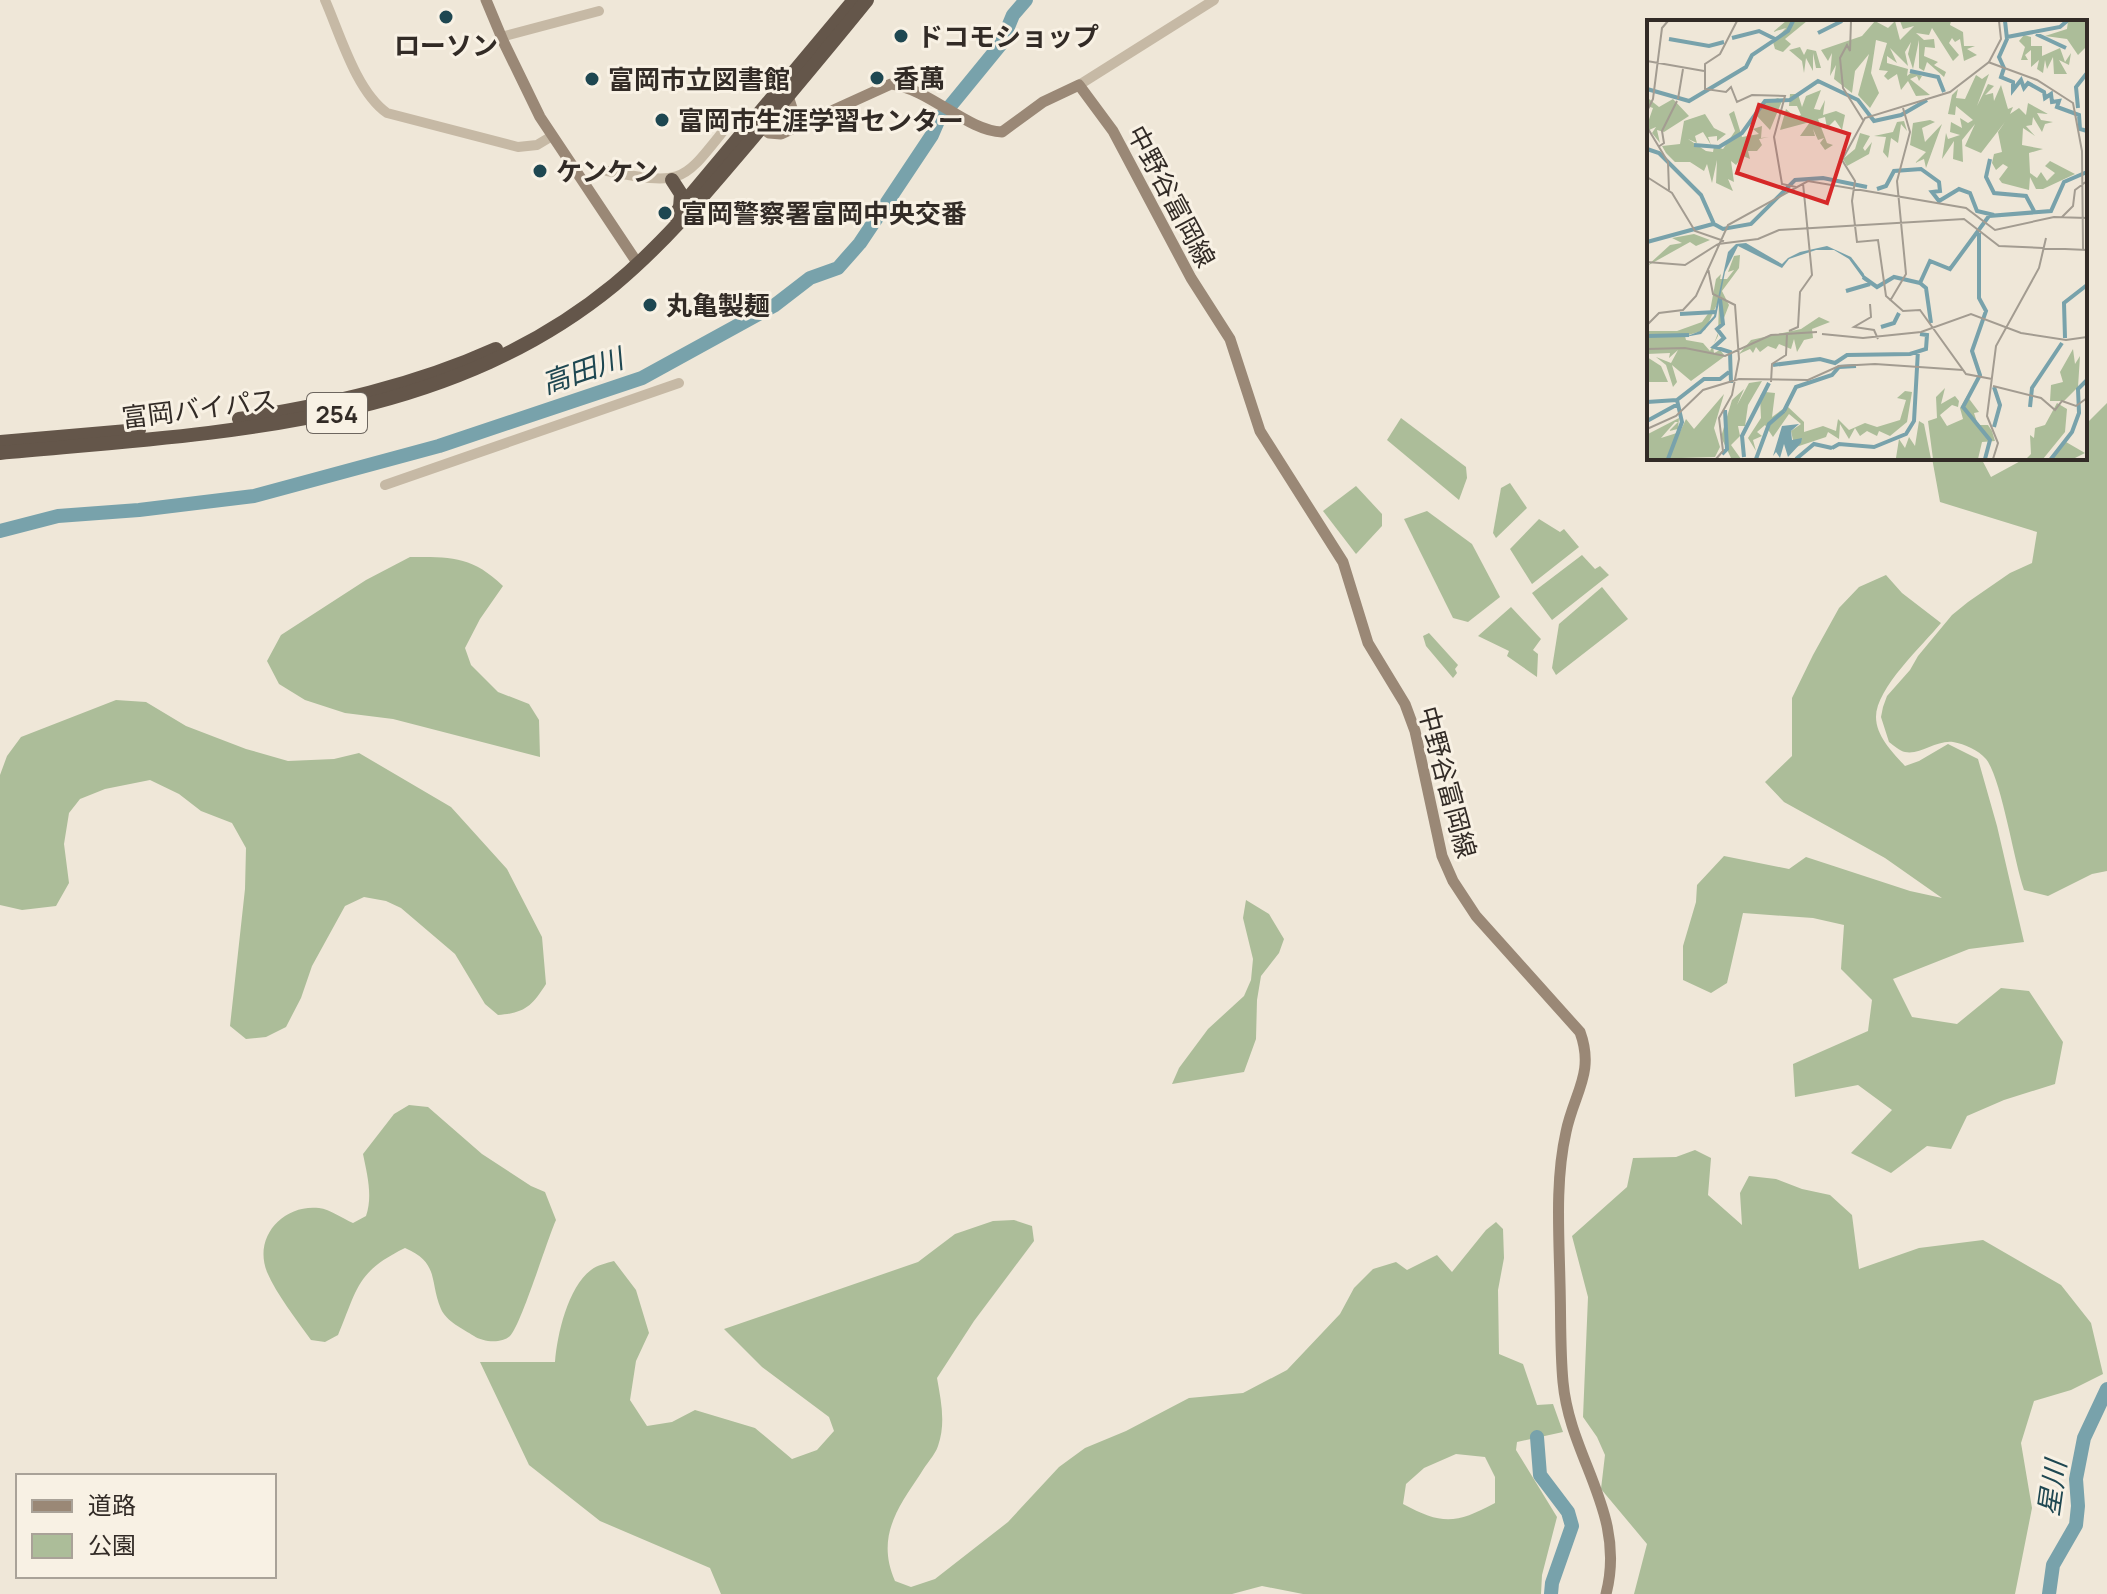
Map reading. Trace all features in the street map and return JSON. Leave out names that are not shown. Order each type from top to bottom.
[{"type":"highway","name":"富岡バイパス","points":[[0,453],[256,426],[363,408],[466,373],[525,345],[584,307],[687,215],[854,0]]},
{"type":"highway","name":"富岡バイパス","points":[[0,442],[217,422],[314,406],[402,385],[482,356],[520,337],[635,261],[756,124],[788,96],[867,0]]},
{"type":"highway","points":[[672,180],[681,194],[680,209]]},
{"type":"main road","points":[[486,0],[529,96],[635,261]]},
{"type":"main road","points":[[756,124],[775,135],[891,84],[908,87],[982,128],[1002,132],[1043,102],[1079,85]]},
{"type":"main road","name":"中野谷富岡線","points":[[1079,85],[1113,131],[1191,278],[1230,339],[1260,431],[1343,562],[1368,643],[1405,704],[1415,731],[1442,856],[1453,881],[1467,906],[1580,1032],[1585,1046],[1584,1080],[1569,1119],[1561,1159],[1563,1382],[1576,1439],[1605,1514],[1612,1546],[1606,1594]]},
{"type":"main road","points":[[788,96],[798,127]]},
{"type":"street","points":[[325,0],[364,88],[387,113],[518,147],[537,145],[552,136]]},
{"type":"street","points":[[1079,85],[1214,0]]},
{"type":"street","points":[[501,37],[599,11]]},
{"type":"street","points":[[607,171],[645,179],[672,180],[689,172],[733,119],[742,117],[756,124]]},
{"type":"street","points":[[385,485],[679,383]]},
{"type":"green space","points":[[2107,403],[2107,871],[2092,874],[2048,896],[2024,890],[1997,783],[1986,759],[1971,748],[1953,742],[1917,751],[1903,751],[1889,742],[1881,717],[1887,696],[1952,615],[2010,573],[2032,563],[2037,532],[1940,502],[1932,460],[1982,460],[1991,477],[2022,460],[2087,460],[2087,423]]},
{"type":"green space","points":[[1401,418],[1466,467],[1467,478],[1459,500],[1387,440]]},
{"type":"green space","points":[[1510,483],[1527,508],[1496,538],[1493,533],[1501,488]]},
{"type":"green space","points":[[1356,486],[1382,514],[1382,526],[1356,554],[1323,511]]},
{"type":"green space","points":[[1427,511],[1472,544],[1500,597],[1468,622],[1453,618],[1404,519]]},
{"type":"green space","points":[[1539,519],[1560,532],[1564,529],[1579,547],[1532,584],[1510,549]]},
{"type":"green space","points":[[1582,555],[1595,569],[1600,566],[1609,575],[1552,620],[1532,593]]},
{"type":"green space","points":[[410,557],[460,560],[481,569],[503,586],[465,648],[471,665],[498,692],[529,704],[539,720],[540,757],[393,719],[345,713],[305,700],[279,684],[267,661],[281,635],[366,580]]},
{"type":"green space","points":[[1886,575],[1902,593],[1941,623],[1902,667],[1884,693],[1876,717],[1879,731],[1905,766],[1948,744],[1978,759],[2024,942],[1969,949],[1893,979],[1912,1017],[1957,1024],[2001,988],[2029,991],[2063,1042],[2055,1084],[1967,1116],[1951,1149],[1927,1146],[1891,1173],[1851,1153],[1892,1110],[1858,1085],[1795,1097],[1793,1064],[1868,1031],[1872,1000],[1841,969],[1844,925],[1813,918],[1743,913],[1727,983],[1711,993],[1683,980],[1683,946],[1696,902],[1697,885],[1724,856],[1789,869],[1806,857],[1910,891],[1942,898],[1885,858],[1784,802],[1765,782],[1792,756],[1792,698],[1839,608],[1859,587]]},
{"type":"green space","points":[[1602,587],[1628,619],[1556,675],[1552,668],[1559,624]]},
{"type":"green space","points":[[1511,607],[1541,639],[1533,650],[1538,654],[1537,677],[1507,656],[1509,651],[1478,636]]},
{"type":"green space","points":[[1429,633],[1458,665],[1453,678],[1426,646],[1423,636]]},
{"type":"green space","points":[[116,700],[146,702],[186,726],[288,761],[334,759],[359,753],[451,807],[507,869],[542,937],[546,984],[541,992],[521,1010],[498,1015],[485,1004],[455,954],[401,908],[386,901],[364,897],[345,906],[312,966],[301,998],[286,1027],[266,1037],[246,1039],[230,1026],[245,889],[246,848],[232,823],[201,811],[179,794],[150,780],[105,789],[80,799],[69,813],[64,844],[69,883],[56,906],[22,910],[0,905],[0,775],[7,756],[21,737]]},
{"type":"green space","points":[[1246,900],[1269,914],[1284,939],[1279,953],[1261,976],[1256,1039],[1244,1072],[1172,1084],[1179,1068],[1208,1029],[1244,996],[1251,980],[1253,959],[1243,918]]},
{"type":"green space","points":[[409,1105],[428,1107],[482,1154],[545,1192],[556,1220],[521,1316],[506,1339],[492,1341],[474,1336],[443,1313],[429,1267],[405,1248],[377,1265],[361,1283],[338,1335],[325,1342],[311,1340],[267,1272],[264,1247],[268,1235],[283,1217],[306,1208],[323,1209],[353,1223],[366,1216],[369,1193],[363,1154],[394,1114]]},
{"type":"green space","points":[[1695,1150],[1711,1158],[1708,1195],[1742,1225],[1740,1193],[1749,1176],[1776,1179],[1830,1195],[1852,1215],[1859,1269],[1919,1248],[1983,1240],[2061,1285],[2091,1323],[2103,1374],[2071,1390],[2034,1401],[2021,1443],[2032,1508],[2015,1594],[1634,1594],[1647,1544],[1601,1489],[1605,1455],[1583,1417],[1588,1297],[1572,1236],[1627,1187],[1633,1158],[1676,1157]]},
{"type":"green space","points":[[1014,1220],[1032,1226],[1034,1241],[974,1321],[937,1378],[942,1429],[935,1453],[904,1499],[892,1524],[888,1551],[895,1581],[911,1587],[935,1579],[1008,1522],[1059,1467],[1085,1448],[1126,1431],[1189,1398],[1243,1393],[1287,1370],[1340,1314],[1354,1288],[1373,1269],[1396,1262],[1407,1270],[1437,1255],[1452,1272],[1496,1222],[1503,1229],[1504,1258],[1498,1290],[1499,1354],[1523,1364],[1537,1405],[1553,1404],[1563,1432],[1517,1442],[1516,1450],[1557,1517],[1542,1575],[1541,1594],[1303,1594],[1262,1586],[1232,1594],[721,1594],[710,1568],[600,1521],[529,1465],[480,1362],[555,1362],[561,1326],[576,1288],[593,1268],[614,1261],[636,1290],[649,1333],[636,1361],[630,1400],[647,1426],[672,1422],[695,1410],[755,1428],[792,1459],[817,1450],[834,1431],[829,1417],[762,1367],[724,1329],[918,1262],[955,1234],[993,1221]],"holes":[[[1456,1454],[1485,1457],[1495,1477],[1495,1503],[1470,1515],[1449,1519],[1428,1516],[1403,1504],[1406,1484],[1424,1468]]]},
{"type":"waterway","name":"高田川","points":[[0,531],[58,516],[254,496],[439,446],[642,378],[775,305],[810,278],[838,268],[860,243],[932,135],[938,121],[1001,44],[1013,15],[1026,0]]},
{"type":"waterway","name":"星川","points":[[2049,1594],[2053,1565],[2076,1525],[2076,1479],[2084,1438],[2107,1389]]},
{"type":"waterway","points":[[1537,1437],[1540,1475],[1568,1512],[1572,1526],[1551,1594]]},
{"type":"place","name":"ローソン","points":[[446,17]]},
{"type":"place","name":"ドコモショップ","points":[[901,36]]},
{"type":"place","name":"香萬","points":[[877,78]]},
{"type":"place","name":"富岡市立図書館","points":[[592,79]]},
{"type":"place","name":"富岡市生涯学習センター","points":[[662,120]]},
{"type":"place","name":"ケンケン","points":[[540,171]]},
{"type":"place","name":"富岡警察署富岡中央交番","points":[[665,213]]},
{"type":"place","name":"丸亀製麺","points":[[650,305]]}]
